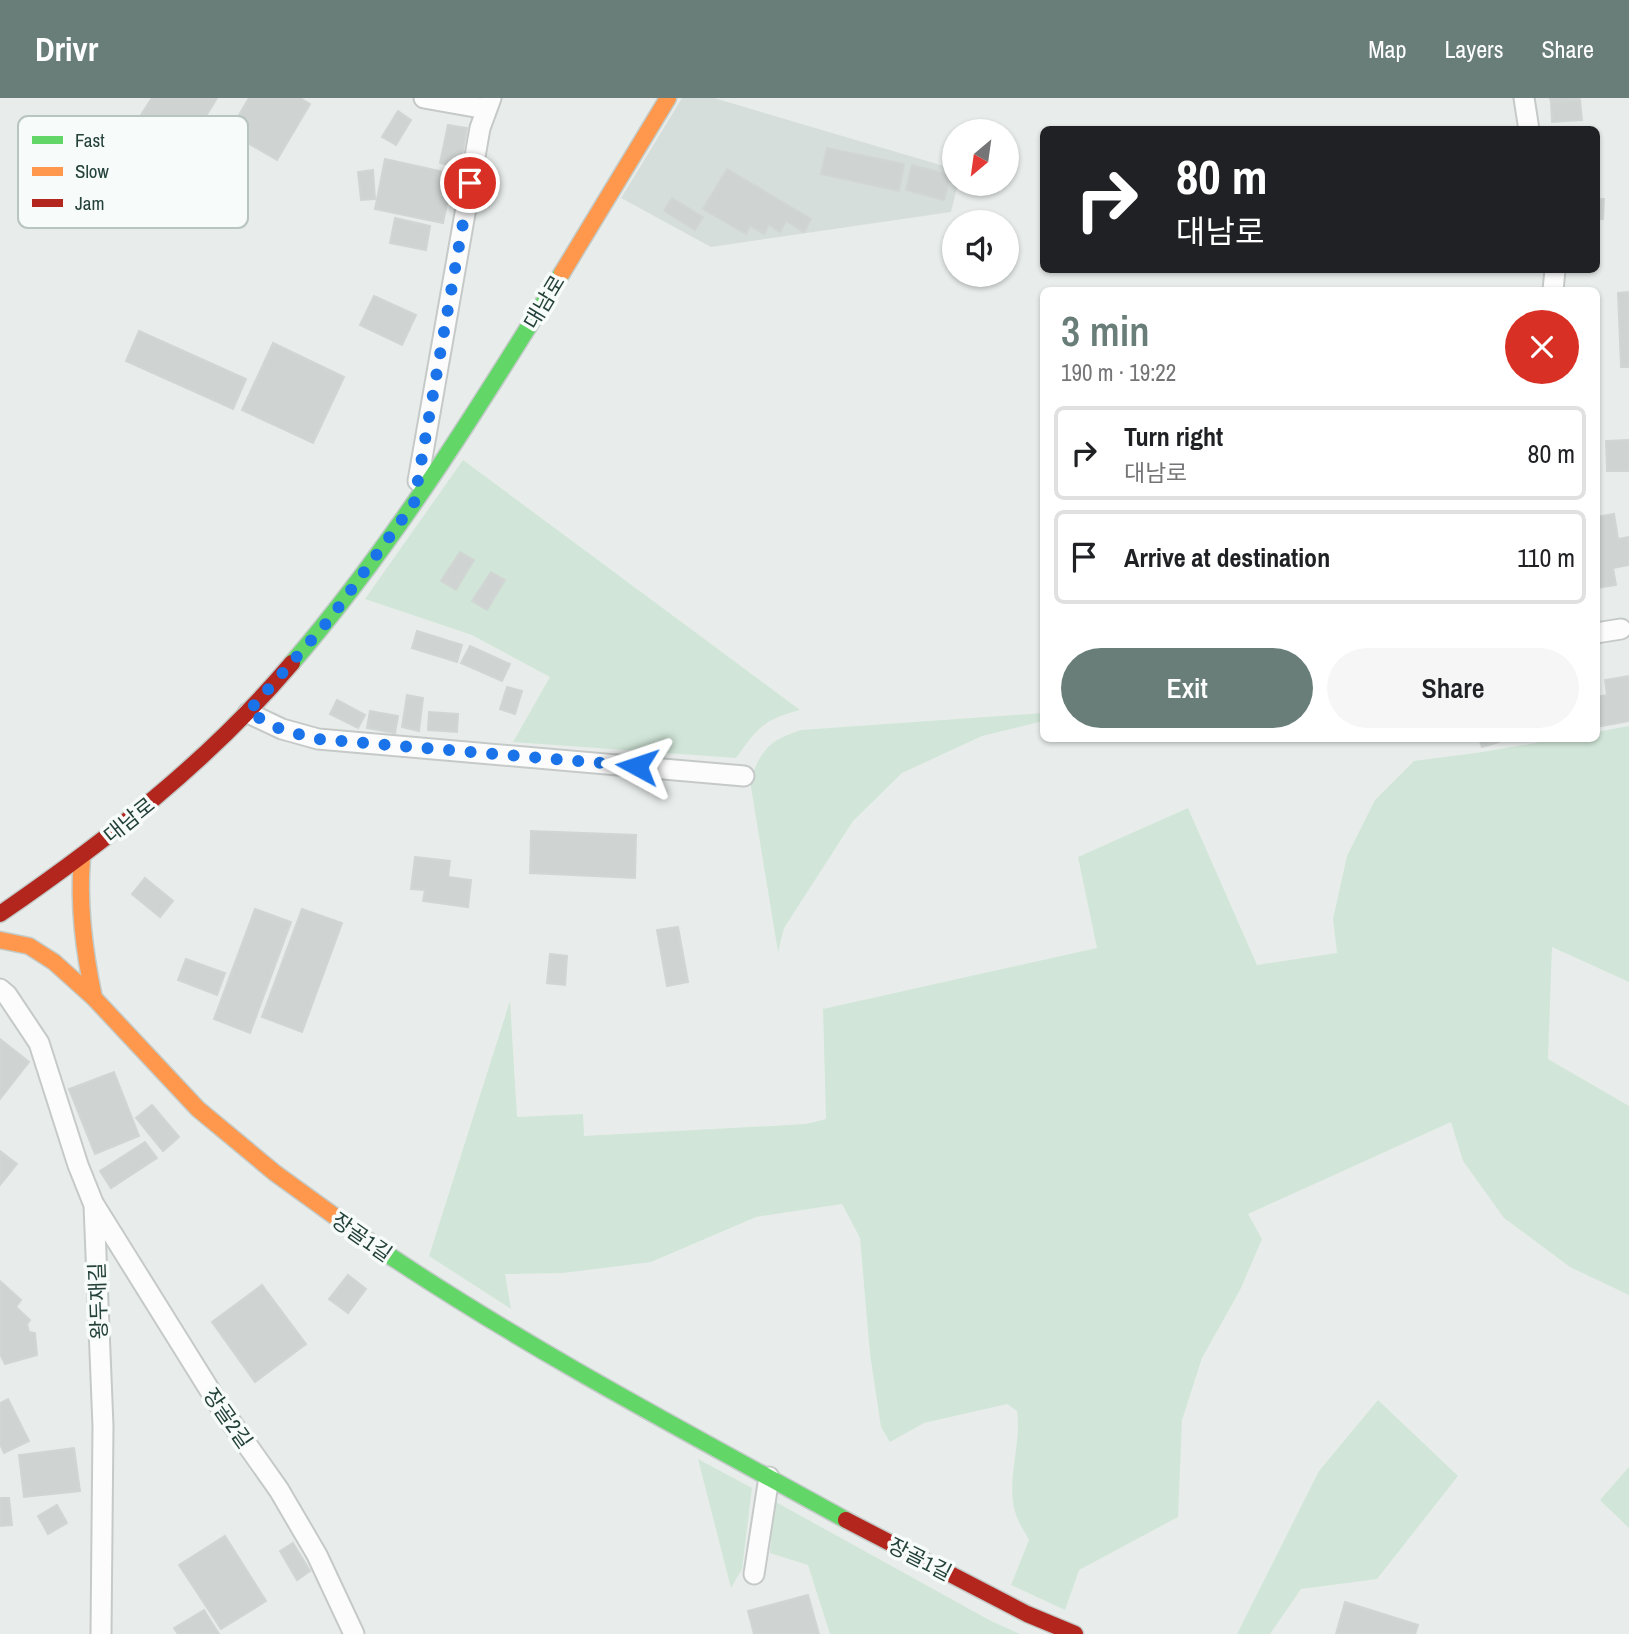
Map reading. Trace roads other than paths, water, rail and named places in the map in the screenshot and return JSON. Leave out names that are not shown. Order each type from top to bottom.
[{"type":"street","name":"대남로","points":[[0,914],[82,859],[182,776],[248,712],[330,619],[438,469],[668,98]]},
{"type":"street","points":[[82,859],[78,885],[82,942],[94,998]]},
{"type":"street","name":"장골1길","points":[[0,940],[29,946],[54,962],[94,998],[198,1109],[275,1174],[348,1228],[427,1281],[598,1384],[901,1550],[1027,1614],[1075,1634]]},
{"type":"lane","points":[[424,98],[489,104]]},
{"type":"lane","points":[[1524,98],[1528,126]]},
{"type":"lane","name":"대남로","points":[[414,503],[475,155],[489,104]]},
{"type":"lane","points":[[1600,632],[1621,629]]},
{"type":"lane","points":[[248,712],[282,730],[318,739],[744,776]]},
{"type":"lane","name":"왕두재길","points":[[0,989],[7,995],[39,1043],[78,1165],[94,1205],[103,1426],[102,1634]]},
{"type":"lane","name":"장골2길","points":[[94,1205],[211,1394],[279,1490],[317,1555],[354,1634]]},
{"type":"lane","points":[[754,1574],[769,1478]]}]
